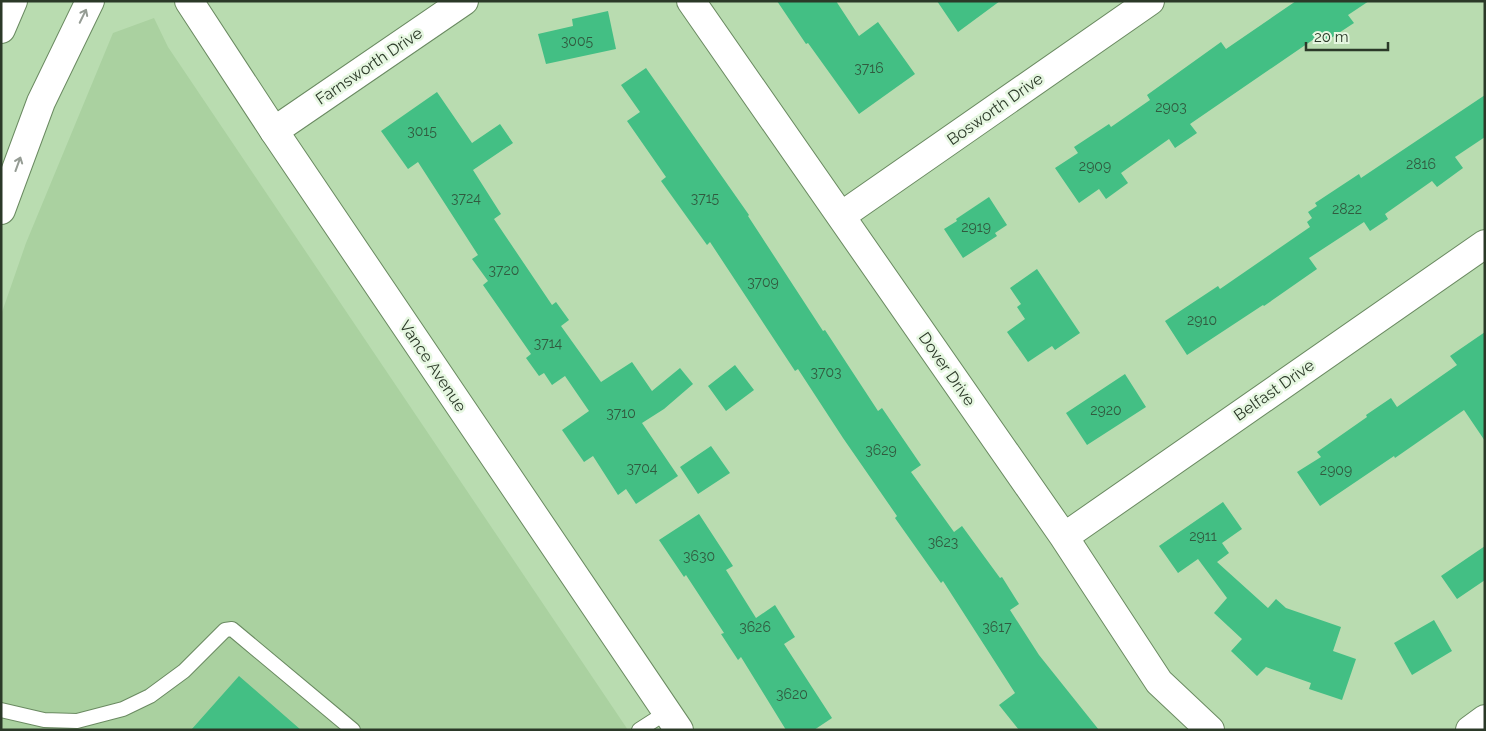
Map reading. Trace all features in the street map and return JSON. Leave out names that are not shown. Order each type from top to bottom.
[{"type":"main road","points":[[1,28],[13,1]]},
{"type":"main road","points":[[1,210],[41,102],[90,1]]},
{"type":"main road","name":"Vance Avenue","points":[[189,1],[274,132],[673,721]]},
{"type":"main road","name":"Farnsworth Drive","points":[[274,132],[464,1]]},
{"type":"main road","name":"Dover Drive","points":[[691,1],[1064,537],[1159,682],[1210,730]]},
{"type":"main road","name":"Bosworth Drive","points":[[841,216],[1150,1]]},
{"type":"main road","name":"Belfast Drive","points":[[1064,537],[1485,244]]},
{"type":"main road","points":[[1470,730],[1485,719]]},
{"type":"lane","points":[[1,710],[44,720],[77,721],[123,709],[150,696],[184,671],[225,630],[232,630],[353,730]]},
{"type":"lane","points":[[639,730],[673,721]]},
{"type":"shaded area","points":[[154,18],[168,47],[628,730],[1,730],[1,315],[26,243],[113,33]]},
{"type":"building","points":[[777,1],[836,1],[859,36],[878,22],[915,74],[859,114],[808,43],[806,44]]},
{"type":"building","points":[[937,1],[1000,1],[958,32]]},
{"type":"building","points":[[1296,1],[1369,1],[1348,15],[1354,23],[1322,44],[1317,37],[1190,124],[1197,133],[1175,148],[1169,139],[1121,173],[1128,183],[1106,199],[1099,189],[1079,203],[1055,168],[1078,153],[1074,147],[1109,124],[1111,127],[1150,100],[1147,95],[1221,42],[1226,49]]},
{"type":"building","points":[[608,11],[616,49],[546,64],[538,34],[573,26],[572,19]]},
{"type":"building","points":[[646,68],[749,215],[823,331],[825,330],[878,411],[882,408],[921,465],[911,472],[954,532],[962,526],[1000,578],[1002,577],[1019,604],[1010,610],[1039,655],[1099,730],[1019,730],[999,705],[1015,693],[943,581],[941,583],[895,518],[897,516],[798,369],[795,371],[710,242],[707,245],[661,181],[666,177],[627,121],[640,112],[621,85]]},
{"type":"building","points":[[437,92],[472,143],[500,124],[513,143],[473,170],[501,214],[494,219],[552,305],[556,302],[569,320],[561,326],[601,382],[632,362],[652,391],[680,368],[693,384],[664,409],[642,423],[678,476],[636,504],[626,489],[618,495],[593,456],[584,462],[562,430],[589,411],[565,376],[552,385],[544,373],[539,376],[526,358],[531,354],[483,285],[488,281],[472,259],[478,255],[418,162],[408,169],[381,131]]},
{"type":"building","points":[[1485,95],[1485,137],[1455,157],[1463,168],[1437,187],[1432,181],[1385,214],[1388,219],[1370,231],[1364,222],[1309,258],[1317,269],[1264,306],[1187,355],[1165,321],[1218,286],[1220,289],[1310,227],[1307,222],[1312,218],[1308,212],[1317,206],[1315,203],[1359,174],[1361,178]]},
{"type":"building","points":[[989,197],[1007,225],[995,233],[997,236],[963,258],[944,229]]},
{"type":"building","points":[[1037,269],[1080,333],[1055,350],[1052,346],[1028,362],[1007,332],[1025,319],[1017,307],[1021,304],[1010,288]]},
{"type":"building","points":[[1485,332],[1485,441],[1464,410],[1395,458],[1394,456],[1320,506],[1297,472],[1321,457],[1317,452],[1391,398],[1397,407],[1457,365],[1450,356]]},
{"type":"building","points":[[735,365],[754,390],[726,411],[708,386]]},
{"type":"building","points":[[1125,374],[1146,407],[1087,445],[1066,413]]},
{"type":"building","points":[[711,446],[730,473],[698,494],[680,467]]},
{"type":"building","points":[[1223,502],[1242,529],[1222,543],[1229,553],[1217,562],[1268,608],[1276,599],[1286,608],[1341,627],[1333,651],[1356,659],[1342,700],[1309,689],[1311,683],[1266,667],[1257,676],[1231,651],[1242,639],[1214,613],[1227,598],[1198,559],[1178,573],[1159,546]]},
{"type":"building","points":[[699,514],[733,566],[726,570],[756,618],[775,605],[795,637],[784,644],[832,718],[814,730],[786,730],[741,657],[738,660],[721,634],[724,633],[686,575],[684,577],[659,540]]},
{"type":"building","points":[[1485,546],[1485,580],[1457,599],[1441,576]]},
{"type":"building","points":[[1434,620],[1452,651],[1412,675],[1394,643]]},
{"type":"building","points":[[239,676],[301,730],[191,730]]}]
